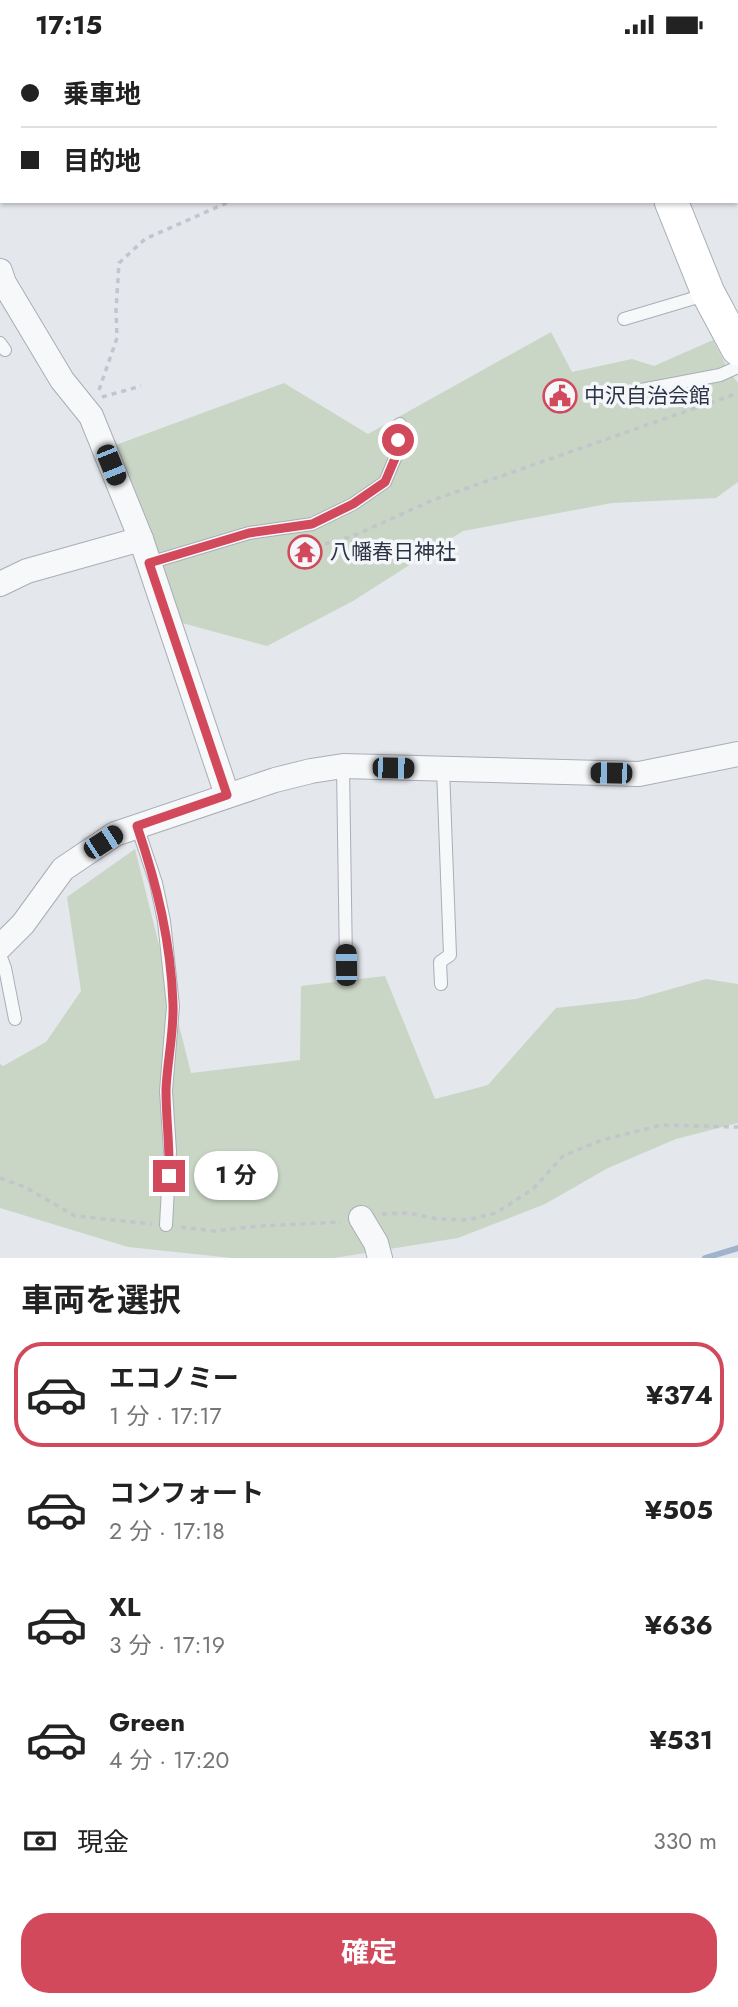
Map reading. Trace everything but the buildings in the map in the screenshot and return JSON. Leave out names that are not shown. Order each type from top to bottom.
[{"type":"street","points":[[672,203],[708,293],[738,349]]},
{"type":"street","points":[[1,282],[62,380],[91,416],[141,539],[227,795]]},
{"type":"street","points":[[0,584],[27,571],[141,539]]},
{"type":"street","points":[[0,947],[23,924],[63,869],[116,834],[227,795],[311,771],[343,767],[639,774],[738,754]]},
{"type":"street","points":[[361,1218],[376,1243],[380,1258]]},
{"type":"lane","points":[[624,319],[708,293]]},
{"type":"lane","points":[[615,395],[720,376],[738,367]]},
{"type":"lane","points":[[149,563],[249,533],[312,524],[353,504],[385,482],[396,456],[400,424]]},
{"type":"lane","points":[[343,767],[346,965]]},
{"type":"lane","points":[[441,984],[440,962],[450,955],[443,769]]},
{"type":"lane","points":[[137,826],[156,883],[164,921],[173,1006],[166,1091],[170,1151],[166,1226]]},
{"type":"lane","points":[[0,955],[15,1019]]},
{"type":"path","points":[[141,386],[97,398],[117,338],[119,263],[145,239],[226,203]]},
{"type":"path","points":[[325,544],[353,536],[433,501],[738,393]]},
{"type":"path","points":[[0,1178],[25,1187],[75,1216],[215,1231],[331,1223],[386,1213],[468,1220],[496,1213],[533,1189],[563,1156],[603,1140],[662,1125],[738,1127]]},
{"type":"green space","points":[[551,332],[572,372],[632,359],[654,366],[713,340],[738,383],[738,482],[716,498],[612,503],[463,531],[353,601],[267,646],[182,623],[113,446],[284,383],[368,434]]},
{"type":"green space","points":[[135,849],[191,1073],[300,1060],[301,986],[385,976],[435,1099],[488,1085],[556,1008],[636,999],[706,979],[738,984],[738,1123],[676,1139],[608,1168],[545,1204],[458,1238],[334,1258],[232,1258],[128,1247],[0,1208],[0,1064],[3,1066],[46,1042],[81,991],[67,897]]},
{"type":"waterway","points":[[705,1258],[738,1248]]},
{"type":"place","name":"中沢自治会館","points":[[560,396]]},
{"type":"place","name":"八幡春日神社","points":[[305,552]]},
{"type":"route","points":[[169,1176],[166,1091],[173,1006],[164,921],[156,883],[137,826],[227,795],[149,563],[249,533],[312,524],[353,504],[385,482],[396,456],[398,440]]}]
